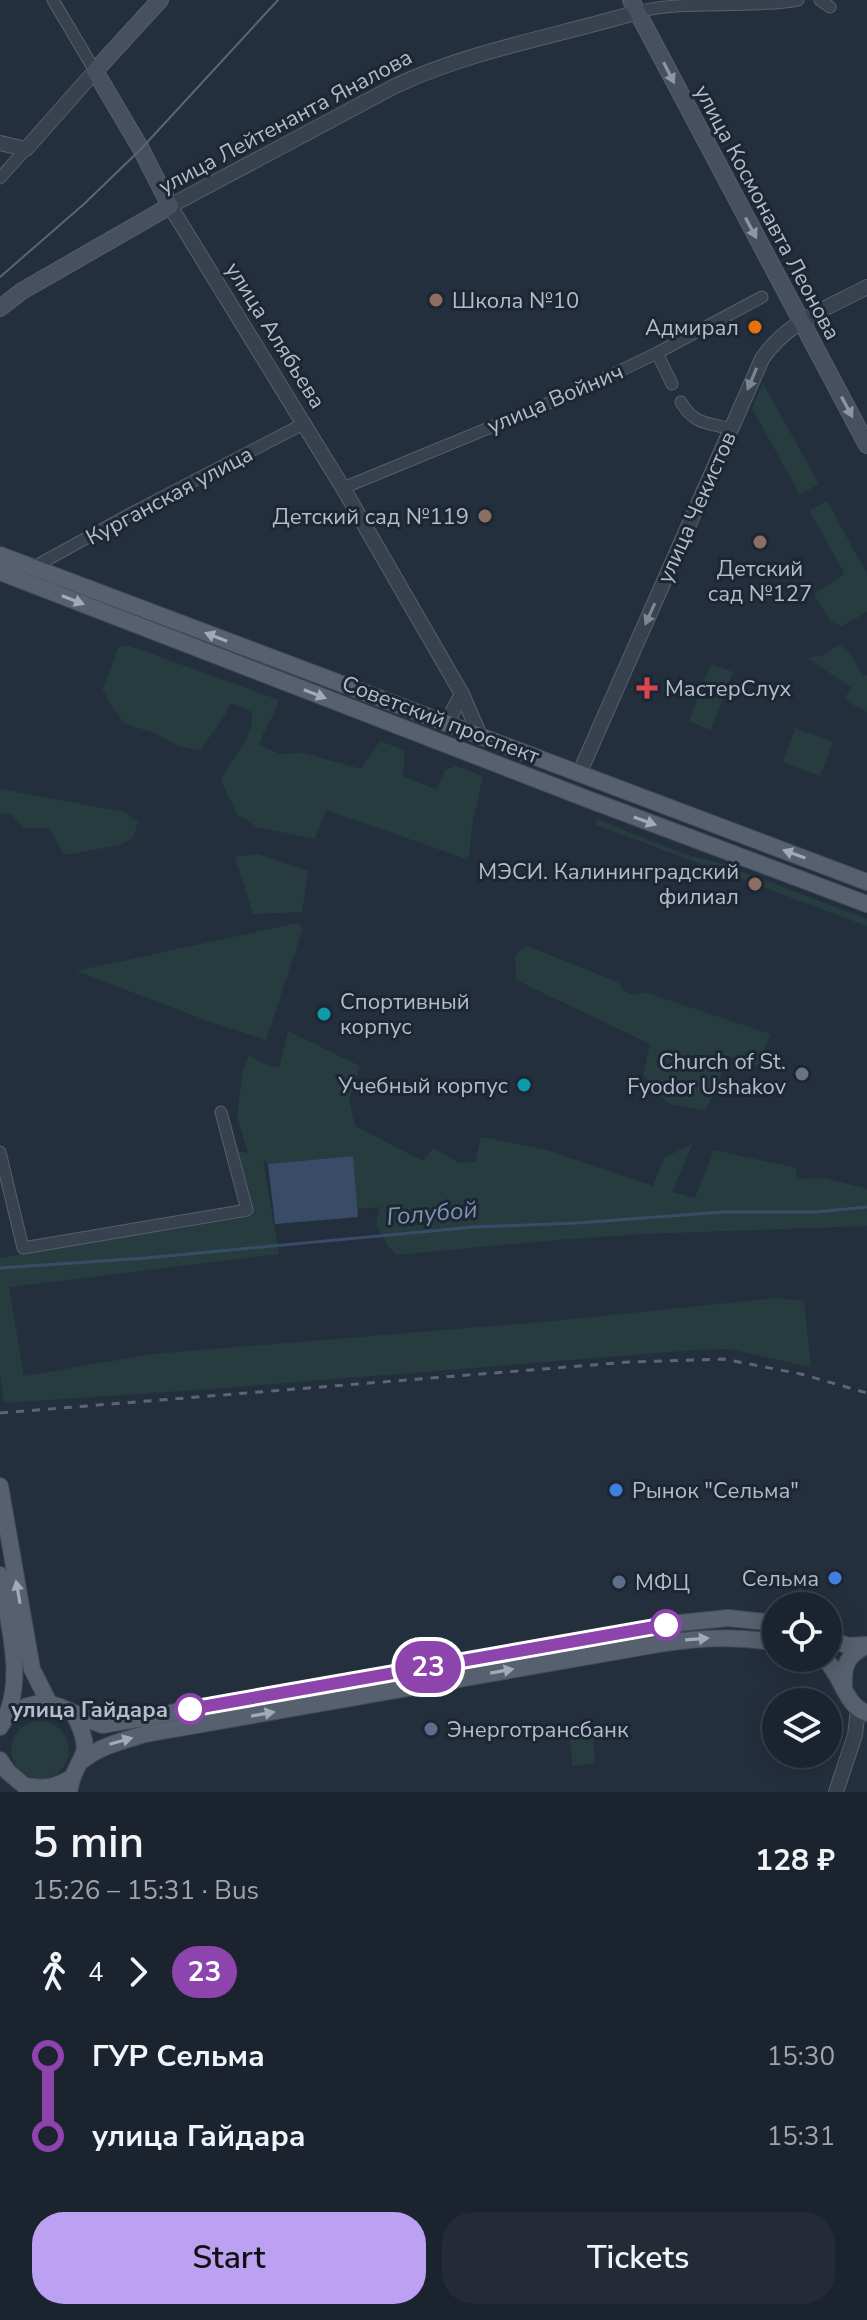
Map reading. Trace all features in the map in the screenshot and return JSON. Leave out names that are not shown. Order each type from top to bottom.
[{"type":"main road","points":[[95,71],[160,0]]},
{"type":"main road","name":"улица Космонавта Леонова","points":[[634,6],[867,445]]},
{"type":"main road","name":"улица Алябьева","points":[[95,71],[170,206]]},
{"type":"main road","name":"улица Лейтенанта Яналова","points":[[0,308],[22,291],[170,206]]},
{"type":"main road","name":"Советский проспект","points":[[0,555],[867,882]]},
{"type":"main road","name":"Советский проспект","points":[[0,572],[867,904]]},
{"type":"main road","points":[[0,1486],[32,1669],[49,1703]]},
{"type":"main road","points":[[0,1575],[14,1672],[13,1696],[4,1721]]},
{"type":"main road","points":[[4,1721],[24,1706],[49,1703],[103,1725],[705,1619],[762,1621]]},
{"type":"main road","points":[[83,1760],[95,1750],[145,1734],[683,1640],[733,1637],[762,1641]]},
{"type":"main road","points":[[563,1661],[573,1654],[573,1648],[568,1643]]},
{"type":"main road","points":[[842,1644],[867,1645]]},
{"type":"main road","points":[[844,1689],[843,1669],[853,1653],[867,1645]]},
{"type":"main road","points":[[836,1672],[864,1715]]},
{"type":"main road","points":[[0,1762],[29,1789],[70,1785],[86,1747],[83,1731],[74,1714]]},
{"type":"street","name":"улица Алябьева","points":[[53,0],[95,71]]},
{"type":"street","name":"улица Лейтенанта Яналова","points":[[170,206],[427,71],[634,6],[671,1],[770,3],[798,0]]},
{"type":"street","points":[[0,178],[95,71]]},
{"type":"street","points":[[0,143],[26,149]]},
{"type":"street","name":"улица Алябьева","points":[[170,206],[343,488],[462,694],[481,738]]},
{"type":"street","name":"улица Чекистов","points":[[579,774],[758,366],[771,345],[785,332],[867,287]]},
{"type":"street","name":"улица Войнич","points":[[343,488],[576,392],[762,297]]},
{"type":"street","points":[[657,353],[672,384]]},
{"type":"street","points":[[681,402],[687,413],[696,420],[731,429]]},
{"type":"street","name":"Курганская улица","points":[[32,568],[305,423]]},
{"type":"street","points":[[446,724],[462,694]]},
{"type":"street","points":[[0,1152],[23,1248],[247,1210],[221,1112]]},
{"type":"street","points":[[836,1792],[855,1735],[855,1723],[864,1715]]},
{"type":"green space","points":[[763,383],[819,484],[800,495],[752,408]]},
{"type":"green space","points":[[827,501],[867,574],[867,612],[842,626],[831,622],[814,594],[845,574],[809,510]]},
{"type":"green space","points":[[840,644],[848,651],[863,676],[867,675],[867,712],[845,697],[852,688],[807,658],[821,656]]},
{"type":"green space","points":[[119,646],[130,646],[279,700],[259,745],[280,754],[304,753],[361,769],[380,741],[404,750],[402,776],[437,790],[445,770],[456,766],[483,776],[469,856],[466,860],[326,810],[315,839],[257,827],[237,814],[221,781],[246,740],[252,712],[231,703],[200,751],[178,746],[157,734],[124,723],[102,691]]},
{"type":"green space","points":[[711,664],[733,672],[711,730],[689,721]]},
{"type":"green space","points":[[795,728],[833,742],[820,776],[783,762]]},
{"type":"green space","points":[[0,789],[124,812],[138,822],[133,838],[120,845],[64,855],[50,828],[23,828],[10,813],[0,814]]},
{"type":"green space","points":[[597,819],[867,919],[867,926],[596,825]]},
{"type":"green space","points":[[258,854],[308,871],[302,912],[253,914],[235,857]]},
{"type":"green space","points":[[298,923],[303,928],[266,1040],[76,971]]},
{"type":"green space","points":[[527,946],[618,982],[629,993],[644,992],[770,1034],[759,1066],[729,1056],[706,1111],[667,1103],[643,1075],[650,1044],[516,980],[515,955]]},
{"type":"green space","points":[[288,1031],[360,1066],[349,1100],[355,1126],[423,1161],[433,1148],[459,1163],[475,1162],[481,1137],[547,1150],[653,1186],[664,1158],[693,1143],[672,1192],[695,1198],[714,1150],[796,1168],[796,1179],[825,1178],[867,1189],[867,1226],[643,1234],[396,1255],[376,1225],[380,1207],[357,1209],[353,1156],[268,1164],[263,1159],[279,1254],[9,1287],[24,1376],[154,1354],[564,1320],[776,1298],[804,1301],[811,1367],[729,1349],[695,1350],[4,1403],[0,1373],[0,1258],[253,1216],[237,1151],[248,1153],[237,1116],[243,1070],[249,1055],[259,1062],[279,1068]]},
{"type":"green space","points":[[40,1721],[61,1729],[69,1750],[61,1771],[40,1779],[19,1771],[11,1750],[19,1729]]},
{"type":"green space","points":[[593,1732],[595,1764],[572,1766],[570,1734]]},
{"type":"water","points":[[353,1156],[358,1217],[275,1224],[268,1164]]},
{"type":"waterway","name":"Голубой","points":[[0,1268],[146,1258],[474,1227],[724,1212],[816,1212],[867,1207]]},
{"type":"tram line","points":[[0,277],[84,204],[141,149],[278,0]]},
{"type":"railway","points":[[0,1413],[629,1362],[723,1359],[801,1374],[867,1393]]},
{"type":"bus line","name":"23","points":[[190,1709],[666,1625]]},
{"type":"place","name":"Школа №10","points":[[436,300]]},
{"type":"place","name":"Адмирал","points":[[755,327]]},
{"type":"place","name":"Детский сад №119","points":[[485,516]]},
{"type":"place","name":"Детский сад №127","points":[[760,542]]},
{"type":"place","name":"МастерСлух","points":[[647,688]]},
{"type":"place","name":"МЭСИ. Калининградский филиал","points":[[755,884]]},
{"type":"place","name":"Спортивный корпус","points":[[324,1014]]},
{"type":"place","name":"Church of St. Fyodor Ushakov","points":[[802,1074]]},
{"type":"place","name":"Учебный корпус","points":[[524,1085]]},
{"type":"place","name":"Рынок \"Сельма\"","points":[[616,1490]]},
{"type":"place","name":"Сельма","points":[[835,1578]]},
{"type":"place","name":"МФЦ","points":[[619,1582]]},
{"type":"place","name":"улица Гайдара","points":[[190,1709]]},
{"type":"place","name":"Энерготрансбанк","points":[[431,1729]]}]
